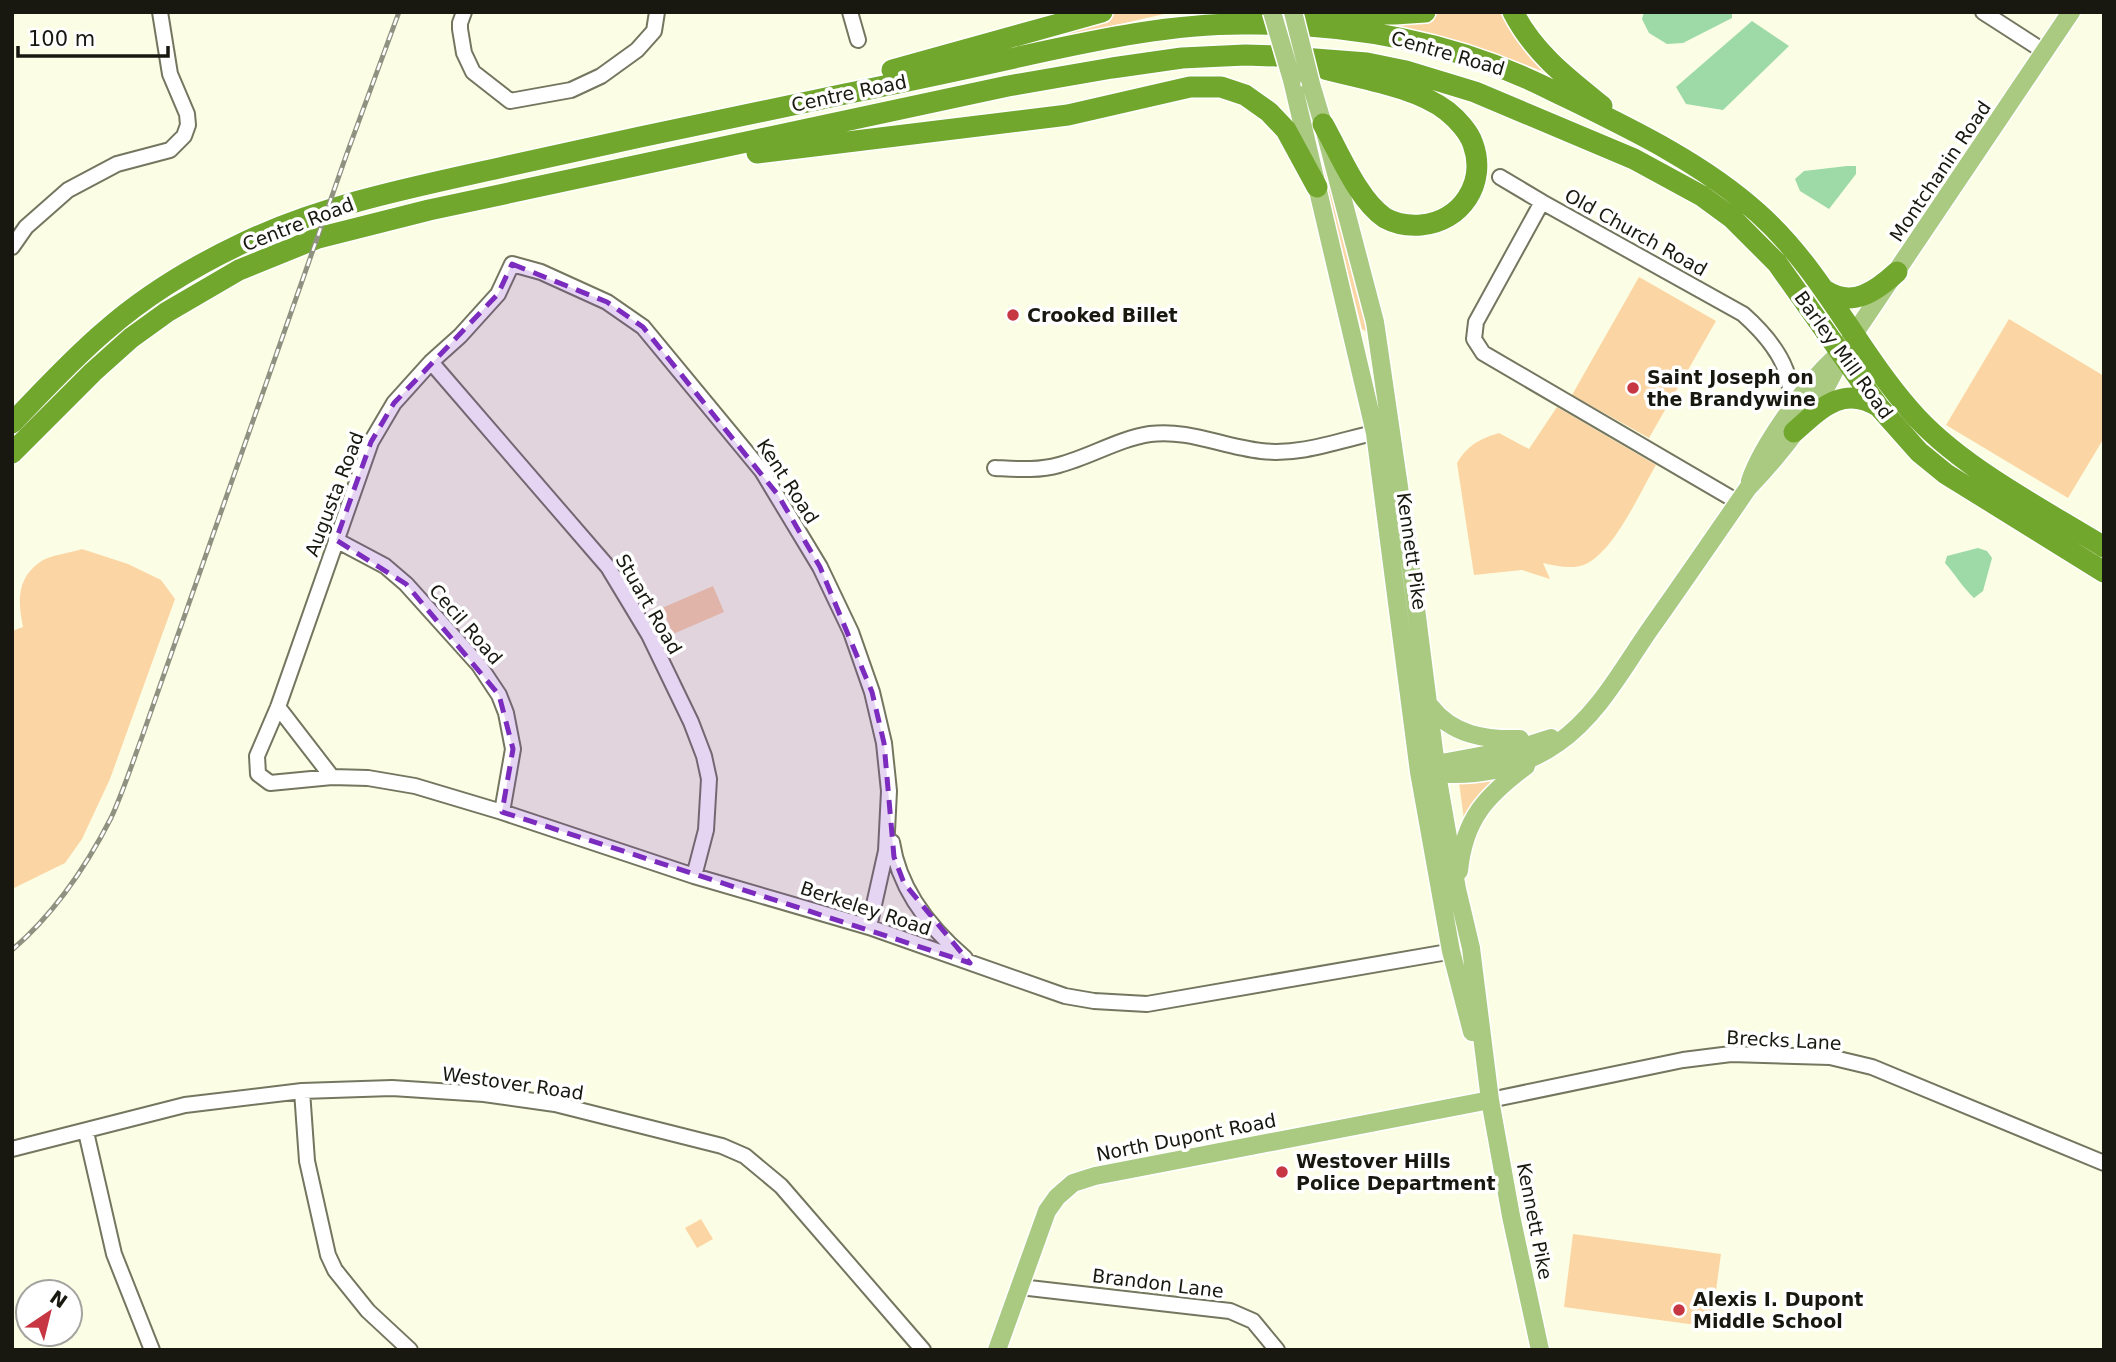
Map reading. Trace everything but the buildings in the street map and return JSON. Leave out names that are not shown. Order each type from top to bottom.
[{"type":"highway","points":[[592,147],[658,126],[906,67],[1102,12]]},
{"type":"highway","points":[[1065,47],[1105,33],[1204,15],[1395,15],[1425,12]]},
{"type":"highway","points":[[1513,12],[1520,27],[1552,65],[1642,137]]},
{"type":"highway","name":"Centre Road","points":[[12,423],[81,352],[123,316],[186,274],[248,241],[351,202],[592,147],[1065,47],[1164,29],[1200,25],[1259,24],[1369,32],[1413,39],[1506,69],[1642,137],[1727,188]]},
{"type":"highway","points":[[1276,55],[1390,86],[1446,110],[1462,125],[1473,144],[1476,181],[1469,199],[1453,215],[1435,224],[1409,226],[1386,219],[1370,205],[1323,124]]},
{"type":"highway","name":"Centre Road","points":[[12,453],[131,338],[197,293],[239,270],[318,238],[366,225],[1008,86],[1112,68],[1217,56],[1276,55],[1367,63],[1406,71],[1475,92],[1587,138]]},
{"type":"highway","points":[[650,164],[975,128],[1068,115],[1190,87],[1221,87],[1245,95],[1269,112],[1286,130],[1317,187]]},
{"type":"highway","name":"Barley Mill Road","points":[[1587,138],[1678,181],[1732,218],[1777,263],[1879,407],[1907,440],[1932,463],[2104,572]]},
{"type":"highway","name":"Barley Mill Road","points":[[1727,188],[1783,237],[1826,291],[1906,406],[1950,449],[2104,547]]},
{"type":"highway","points":[[1826,291],[1844,298],[1858,297],[1874,291],[1896,272]]},
{"type":"highway","points":[[1786,432],[1837,399],[1864,400],[1879,407]]},
{"type":"highway","points":[[2010,514],[2043,527],[2104,564]]},
{"type":"main road","name":"Kennett Pike","points":[[1272,12],[1383,431],[1429,706],[1431,770],[1471,948],[1490,1100],[1511,1216],[1540,1350]]},
{"type":"main road","name":"Kennett Pike","points":[[1293,12],[1375,322],[1383,431],[1431,770],[1451,951],[1490,1100]]},
{"type":"main road","name":"Montchanin Road","points":[[1431,770],[1471,774],[1518,764],[1551,743],[1561,741],[1591,712],[1616,680],[1743,495],[1775,460],[1786,432],[1832,378],[1842,352],[2071,12]]},
{"type":"main road","points":[[1429,706],[1449,726],[1483,738],[1551,743]]},
{"type":"main road","points":[[1457,889],[1462,850],[1478,811],[1504,781],[1551,743]]},
{"type":"main road","name":"North Dupont Road","points":[[997,1350],[1047,1211],[1062,1192],[1079,1180],[1490,1100]]},
{"type":"street","points":[[12,247],[26,227],[68,190],[117,164],[170,150],[184,136],[188,125],[187,114],[170,74],[160,12]]},
{"type":"street","points":[[464,12],[460,29],[464,53],[473,72],[510,101],[571,90],[601,76],[637,50],[654,31],[657,12]]},
{"type":"street","points":[[850,12],[858,40]]},
{"type":"street","points":[[1983,12],[2045,52]]},
{"type":"street","points":[[1500,177],[1542,202]]},
{"type":"street","name":"Old Church Road","points":[[1743,495],[1483,353],[1474,339],[1476,322],[1542,202],[1742,314],[1758,327],[1767,337],[1789,377],[1791,399],[1786,432]]},
{"type":"street","name":"Augusta Road","points":[[258,774],[257,756],[278,707],[371,443],[394,403],[498,294],[512,264]]},
{"type":"street","name":"Kent Road","points":[[512,264],[541,272],[607,302],[643,327],[762,471],[820,567],[851,632],[872,692],[884,743],[889,791],[886,851],[869,928]]},
{"type":"street","name":"Stuart Road","points":[[431,362],[608,566],[649,635],[691,722],[709,779],[706,830],[694,876]]},
{"type":"street","points":[[995,468],[1056,466],[1122,440],[1163,433],[1194,436],[1273,452],[1303,450],[1383,431]]},
{"type":"street","name":"Cecil Road","points":[[336,540],[385,566],[406,584],[479,665],[499,695],[506,713],[513,748],[502,812]]},
{"type":"street","points":[[278,707],[332,777]]},
{"type":"street","name":"Berkeley Road","points":[[258,774],[270,783],[332,777],[368,778],[415,786],[694,876],[869,928],[1065,996],[1094,1001],[1147,1004],[1471,948]]},
{"type":"street","name":"Kent Road","points":[[888,820],[894,857],[904,883],[937,933],[970,963]]},
{"type":"street","name":"Brecks Lane","points":[[1490,1100],[1683,1060],[1731,1054],[1830,1057],[1872,1067],[2104,1163]]},
{"type":"street","name":"Westover Road","points":[[12,1149],[185,1105],[302,1091],[392,1088],[484,1094],[555,1104],[745,1156],[781,1185],[923,1350]]},
{"type":"street","points":[[302,1091],[307,1161],[328,1255],[335,1270],[368,1311],[410,1350]]},
{"type":"street","points":[[86,1132],[114,1254],[152,1350]]},
{"type":"street","name":"Brandon Lane","points":[[1020,1287],[1230,1311],[1254,1321],[1277,1350]]},
{"type":"highlighted area","points":[[512,264],[607,302],[643,327],[778,495],[820,567],[872,692],[884,743],[894,857],[904,883],[970,963],[502,812],[513,749],[499,695],[406,584],[336,540],[371,442],[394,403],[498,294]]},
{"type":"shaded area","points":[[1121,12],[1173,12],[953,62],[953,58]]},
{"type":"shaded area","points":[[1443,12],[1507,12],[1547,73],[1463,43],[1376,21],[1419,20]]},
{"type":"shaded area","points":[[1644,12],[1732,12],[1732,18],[1683,43],[1667,44],[1649,33],[1642,19]]},
{"type":"shaded area","points":[[1752,21],[1789,46],[1723,110],[1686,104],[1676,87]]},
{"type":"shaded area","points":[[1303,80],[1369,328],[1367,332],[1362,329],[1300,85]]},
{"type":"shaded area","points":[[1856,166],[1856,174],[1829,209],[1800,191],[1795,179],[1804,171]]},
{"type":"shaded area","points":[[1639,277],[1716,321],[1649,438],[1572,395]]},
{"type":"shaded area","points":[[2009,319],[2104,376],[2104,438],[2068,498],[1946,425]]},
{"type":"shaded area","points":[[1557,407],[1656,465],[1617,534],[1597,557],[1586,564],[1570,567],[1543,563],[1550,579],[1522,570],[1474,575],[1457,463],[1475,444],[1499,433],[1529,449]]},
{"type":"shaded area","points":[[1978,548],[1987,551],[1992,558],[1983,591],[1974,598],[1945,563],[1947,556]]},
{"type":"shaded area","points":[[82,549],[128,564],[161,580],[175,599],[110,779],[82,839],[65,863],[12,889],[12,631],[23,627],[21,592],[32,569],[49,558]]},
{"type":"shaded area","points":[[713,586],[724,612],[673,634],[662,608]]},
{"type":"shaded area","points":[[1493,779],[1476,800],[1464,820],[1459,782]]},
{"type":"shaded area","points":[[701,1219],[713,1239],[697,1248],[685,1228]]},
{"type":"shaded area","points":[[1573,1234],[1721,1254],[1711,1327],[1564,1307]]},
{"type":"railway","points":[[12,950],[42,921],[68,889],[101,836],[120,798],[399,12]]},
{"type":"place","name":"Crooked Billet","points":[[1013,315]]},
{"type":"place","name":"Saint Joseph on the Brandywine","points":[[1633,388]]},
{"type":"place","name":"Westover Hills Police Department","points":[[1282,1172]]},
{"type":"place","name":"Alexis I. Dupont Middle School","points":[[1679,1310]]}]
